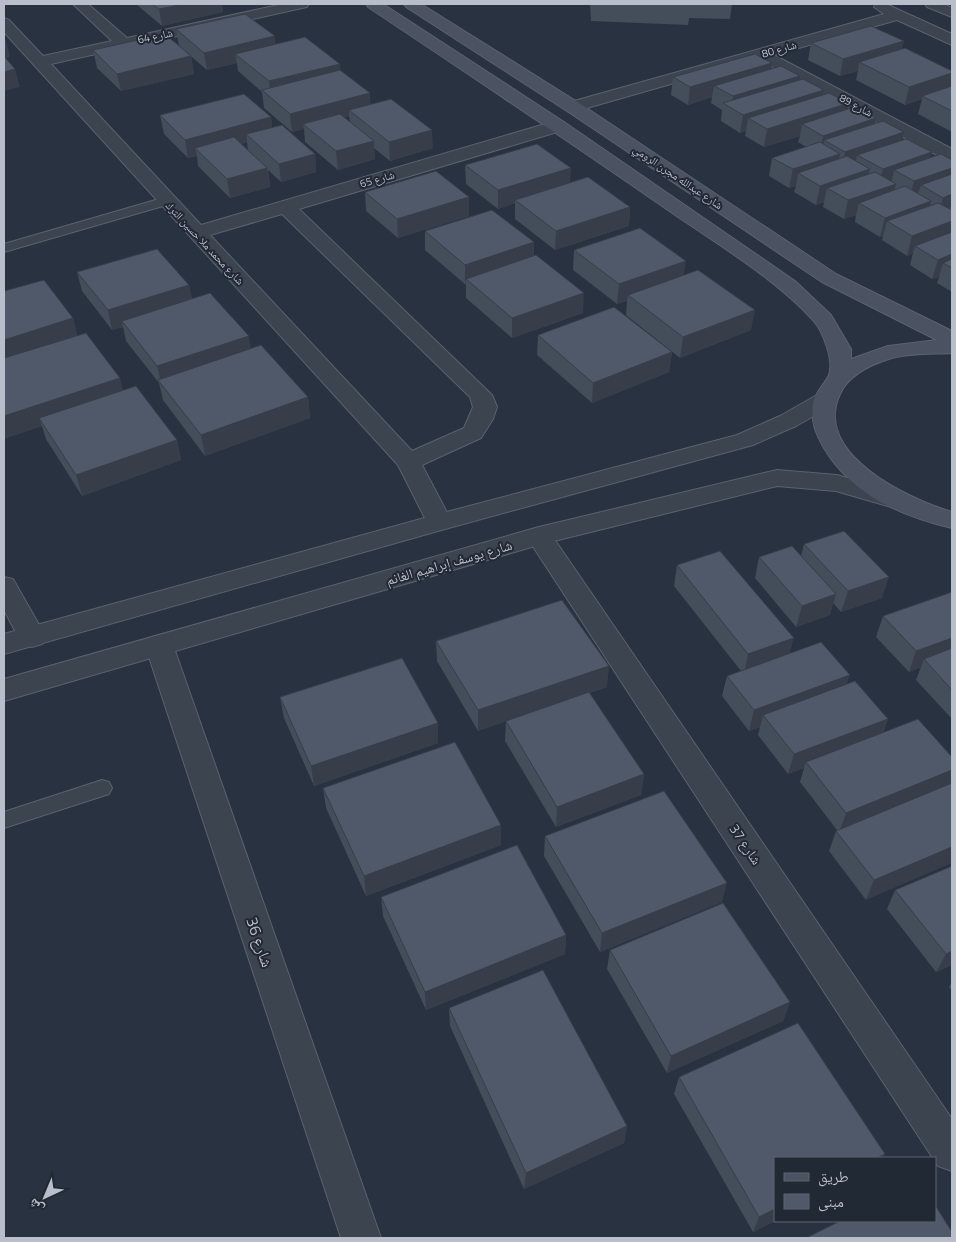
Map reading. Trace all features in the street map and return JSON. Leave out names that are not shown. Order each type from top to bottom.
[{"type":"main road","name":"شارع عبدالله مجرن الرومي","points":[[372,4],[558,126],[788,285],[824,319],[840,349],[840,375]]},
{"type":"main road","name":"شارع عبدالله مجرن الرومي","points":[[411,4],[573,107],[829,278],[912,321],[952,339]]},
{"type":"main road","points":[[952,347],[932,346],[895,350],[864,360],[840,375],[831,387],[825,400],[824,425],[837,452],[862,478],[898,501],[940,517],[952,528]]},
{"type":"street","points":[[80,4],[123,43]]},
{"type":"street","name":"شارع 64","points":[[39,62],[302,4]]},
{"type":"street","points":[[872,4],[952,40]]},
{"type":"street","points":[[932,4],[952,13]]},
{"type":"street","name":"شارع 80","points":[[573,107],[898,15]]},
{"type":"street","name":"شارع محمد ملا حسين الترك","points":[[4,23],[408,462],[439,522]]},
{"type":"street","name":"شارع 89","points":[[760,54],[952,156]]},
{"type":"street","name":"شارع 65","points":[[196,233],[558,126]]},
{"type":"street","points":[[285,206],[481,395],[485,408],[473,434],[408,462]]},
{"type":"street","points":[[4,644],[439,522],[745,440],[788,421],[825,400]]},
{"type":"street","name":"شارع يوسف إبراهيم الغانم","points":[[4,690],[539,536],[777,478],[837,484],[898,501]]},
{"type":"street","name":"شارع 37","points":[[539,536],[952,1152]]},
{"type":"street","points":[[4,586],[32,636]]},
{"type":"street","name":"شارع 36","points":[[159,645],[361,1238]]},
{"type":"lane","points":[[4,248],[166,201]]},
{"type":"lane","points":[[4,820],[102,788]]},
{"type":"building","points":[[152,4],[184,4],[159,9]]},
{"type":"building","points":[[245,14],[275,36],[204,53],[176,29]]},
{"type":"building","points":[[871,26],[904,41],[843,59],[811,43]]},
{"type":"building","points":[[165,34],[191,56],[117,74],[93,50]]},
{"type":"building","points":[[305,37],[340,64],[269,81],[235,54]]},
{"type":"building","points":[[905,48],[952,71],[952,73],[909,87],[859,62]]},
{"type":"building","points":[[755,54],[772,63],[690,87],[673,77]]},
{"type":"building","points":[[4,56],[15,69],[4,72]]},
{"type":"building","points":[[781,66],[800,76],[733,96],[714,86]]},
{"type":"building","points":[[340,70],[370,93],[290,114],[262,90]]},
{"type":"building","points":[[803,79],[824,90],[743,115],[723,103]]},
{"type":"building","points":[[952,86],[952,111],[922,96]]},
{"type":"building","points":[[829,93],[849,103],[767,129],[748,118]]},
{"type":"building","points":[[244,94],[271,117],[185,140],[160,115]]},
{"type":"building","points":[[391,99],[432,130],[389,142],[349,110]]},
{"type":"building","points":[[854,107],[876,118],[823,136],[802,124]]},
{"type":"building","points":[[340,114],[374,141],[336,151],[303,124]]},
{"type":"building","points":[[883,121],[904,132],[845,152],[824,140]]},
{"type":"building","points":[[282,125],[315,154],[279,164],[246,134]]},
{"type":"building","points":[[234,137],[267,168],[227,179],[195,148]]},
{"type":"building","points":[[906,139],[932,152],[883,169],[857,155]]},
{"type":"building","points":[[820,142],[840,154],[793,169],[772,158]]},
{"type":"building","points":[[537,144],[571,168],[498,190],[465,165]]},
{"type":"building","points":[[941,154],[952,160],[952,168],[914,181],[894,170]]},
{"type":"building","points":[[847,156],[870,169],[820,186],[798,173]]},
{"type":"building","points":[[436,171],[469,197],[397,219],[365,192]]},
{"type":"building","points":[[875,172],[896,184],[848,200],[827,188]]},
{"type":"building","points":[[952,174],[952,194],[943,198],[921,185]]},
{"type":"building","points":[[588,177],[630,207],[556,231],[515,200]]},
{"type":"building","points":[[905,186],[931,201],[885,218],[859,203]]},
{"type":"building","points":[[938,203],[952,210],[952,221],[912,236],[887,221]]},
{"type":"building","points":[[492,210],[534,242],[465,265],[425,231]]},
{"type":"building","points":[[640,228],[686,261],[619,284],[574,250]]},
{"type":"building","points":[[952,232],[952,254],[938,260],[915,246]]},
{"type":"building","points":[[157,249],[189,285],[108,310],[77,272]]},
{"type":"building","points":[[536,255],[584,293],[512,318],[466,279]]},
{"type":"building","points":[[952,259],[952,268],[943,263]]},
{"type":"building","points":[[698,270],[755,310],[683,337],[628,295]]},
{"type":"building","points":[[44,280],[73,318],[4,340],[4,291]]},
{"type":"building","points":[[210,293],[249,336],[157,366],[122,321]]},
{"type":"building","points":[[614,307],[672,352],[593,383],[538,335]]},
{"type":"building","points":[[86,333],[120,378],[4,416],[4,358]]},
{"type":"building","points":[[261,345],[308,397],[201,435],[158,380]]},
{"type":"building","points":[[136,386],[177,440],[76,475],[39,418]]},
{"type":"building","points":[[844,531],[889,577],[848,591],[804,544]]},
{"type":"building","points":[[792,546],[836,594],[802,606],[759,557]]},
{"type":"building","points":[[720,551],[794,638],[748,654],[677,565]]},
{"type":"building","points":[[952,592],[952,638],[916,651],[883,616]]},
{"type":"building","points":[[562,600],[609,666],[478,710],[436,641]]},
{"type":"building","points":[[821,642],[850,675],[754,710],[727,676]]},
{"type":"building","points":[[952,648],[952,690],[924,659]]},
{"type":"building","points":[[402,658],[438,723],[311,766],[280,697]]},
{"type":"building","points":[[855,681],[888,719],[794,754],[763,715]]},
{"type":"building","points":[[589,692],[644,774],[557,807],[506,721]]},
{"type":"building","points":[[918,719],[952,757],[952,770],[846,813],[806,762]]},
{"type":"building","points":[[455,742],[501,825],[364,876],[323,788]]},
{"type":"building","points":[[952,783],[952,847],[874,880],[836,831]]},
{"type":"building","points":[[664,791],[727,883],[602,933],[545,836]]},
{"type":"building","points":[[517,845],[566,935],[425,992],[381,897]]},
{"type":"building","points":[[952,866],[952,951],[946,954],[895,890]]},
{"type":"building","points":[[723,903],[790,1002],[671,1056],[610,950]]},
{"type":"building","points":[[543,970],[627,1126],[526,1173],[449,1008]]},
{"type":"building","points":[[798,1023],[885,1154],[879,1157],[774,1157],[774,1210],[759,1217],[679,1077]]},
{"type":"building","points":[[936,1207],[952,1232],[952,1238],[806,1238],[838,1222],[936,1222]]}]
